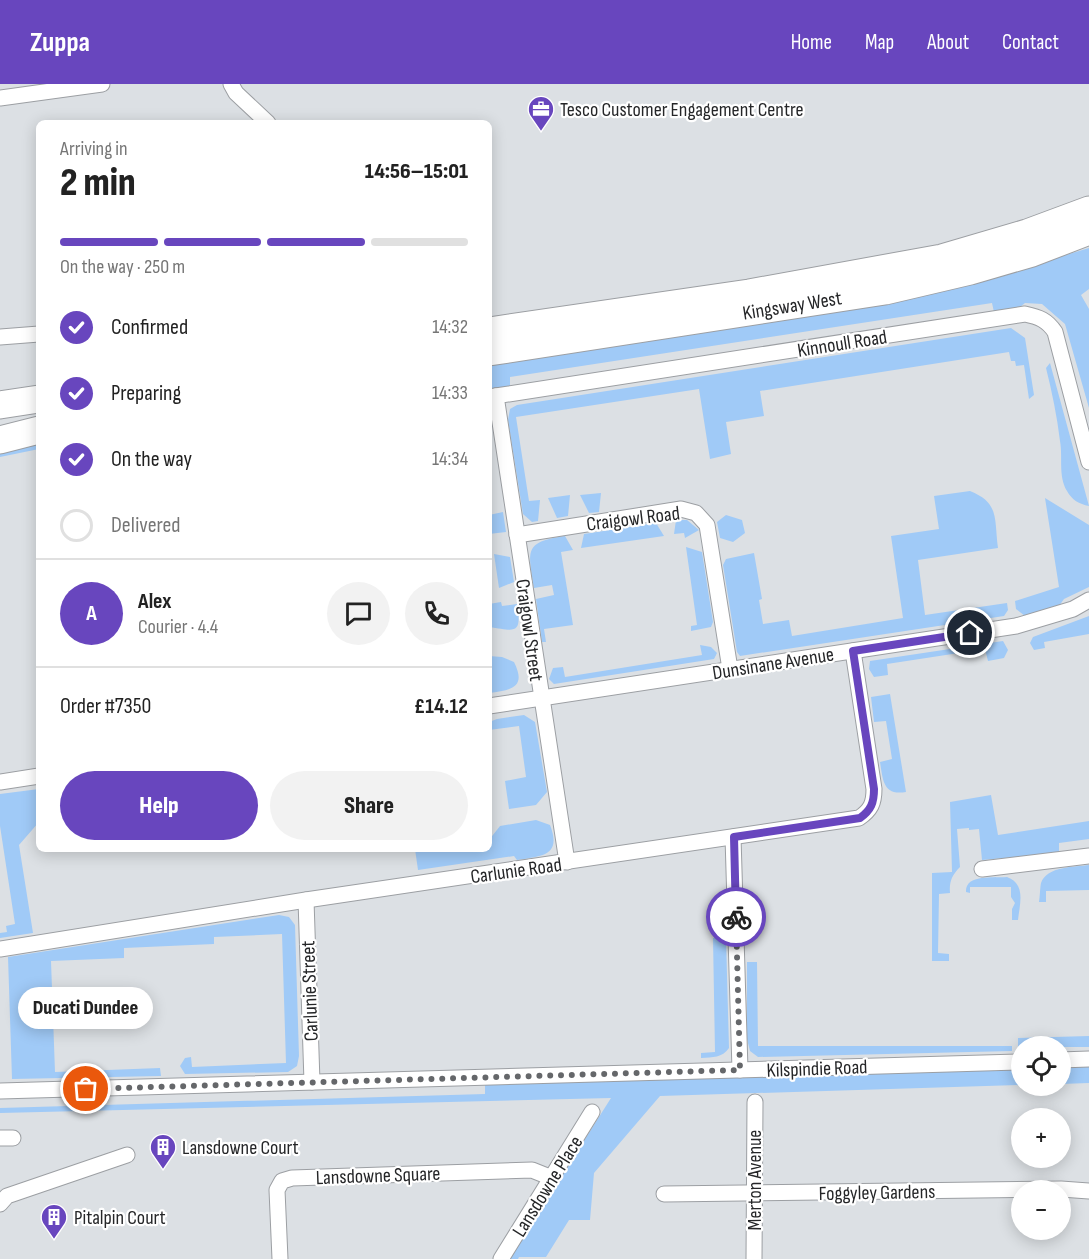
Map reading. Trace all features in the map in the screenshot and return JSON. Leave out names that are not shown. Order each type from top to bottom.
[{"type":"highway","points":[[1030,243],[1089,199]]},
{"type":"highway","name":"Kingsway West","points":[[492,352],[885,291],[970,271],[1030,243],[1089,210]]},
{"type":"highway","name":"Kingsway West","points":[[492,331],[749,293],[1089,231]]},
{"type":"highway","points":[[1030,243],[1089,240]]},
{"type":"highway","points":[[0,397],[36,394]]},
{"type":"highway","points":[[0,405],[36,399]]},
{"type":"highway","points":[[0,426],[36,420]]},
{"type":"highway","points":[[0,440],[36,431]]},
{"type":"street","points":[[0,98],[102,84]]},
{"type":"street","points":[[231,84],[236,93],[265,120]]},
{"type":"street","name":"Kinnoull Road","points":[[493,397],[1025,314],[1048,322],[1055,332],[1089,462]]},
{"type":"street","points":[[0,337],[36,334]]},
{"type":"street","name":"Craigowl Street","points":[[493,397],[517,535],[540,699],[567,862]]},
{"type":"street","name":"Craigowl Road","points":[[517,535],[681,509],[696,513],[707,525],[730,669]]},
{"type":"street","name":"Dunsinane Avenue","points":[[492,706],[1016,626],[1073,609],[1089,600]]},
{"type":"street","name":"Carlunie Road","points":[[0,949],[306,900],[860,818],[870,811],[874,800],[874,789],[853,651]]},
{"type":"street","points":[[0,782],[36,776]]},
{"type":"street","points":[[734,837],[740,1070]]},
{"type":"street","points":[[982,869],[1089,856]]},
{"type":"street","name":"Carlunie Street","points":[[306,900],[312,1082]]},
{"type":"street","points":[[1071,1060],[1089,1059]]},
{"type":"street","name":"Kilspindie Road","points":[[0,1091],[1011,1062]]},
{"type":"street","name":"Merton Avenue","points":[[754,1259],[755,1102]]},
{"type":"street","name":"Lansdowne Place","points":[[501,1259],[592,1112]]},
{"type":"street","points":[[0,1204],[7,1196],[127,1155]]},
{"type":"street","name":"Lansdowne Square","points":[[280,1259],[277,1190],[282,1181],[292,1178],[532,1170],[552,1178]]},
{"type":"street","name":"Foggyley Gardens","points":[[664,1194],[1061,1189],[1089,1191]]},
{"type":"shaded area","points":[[1089,248],[1089,289],[1081,295],[1089,309],[1089,408],[1065,324],[1042,304],[1025,303],[1020,307],[994,312],[992,303],[510,377],[510,386],[492,389],[492,360],[989,278]]},
{"type":"shaded area","points":[[1011,328],[1025,338],[1034,395],[1029,399],[1024,365],[1016,366],[1015,361],[1011,361],[1009,352],[760,391],[764,416],[726,422],[731,454],[710,459],[699,389],[516,417],[529,501],[540,500],[538,521],[532,522],[523,514],[508,420],[510,409],[517,405]]},
{"type":"shaded area","points":[[1050,363],[1089,506],[1071,497],[1064,485],[1059,432],[1046,368]]},
{"type":"shaded area","points":[[36,440],[36,450],[0,457],[0,448]]},
{"type":"shaded area","points":[[970,491],[986,501],[994,513],[998,548],[918,560],[925,615],[1007,603],[1008,610],[1004,616],[740,656],[737,652],[723,565],[726,559],[754,553],[762,599],[759,600],[763,624],[789,620],[792,636],[903,618],[891,536],[939,529],[934,496]]},
{"type":"shaded area","points":[[601,493],[599,512],[589,513],[580,495]]},
{"type":"shaded area","points":[[570,495],[568,516],[557,518],[548,498]]},
{"type":"shaded area","points":[[1045,498],[1089,525],[1089,587],[1064,599],[1059,606],[1025,616],[1016,609],[1015,601],[1059,587]]},
{"type":"shaded area","points":[[503,512],[506,532],[492,534],[492,514]]},
{"type":"shaded area","points":[[726,515],[742,520],[745,533],[733,542],[720,538],[717,522]]},
{"type":"shaded area","points":[[676,520],[687,520],[699,530],[685,538],[684,533],[674,534]]},
{"type":"shaded area","points":[[656,523],[664,536],[581,548],[584,534]]},
{"type":"shaded area","points":[[565,536],[573,550],[561,552],[573,625],[544,629],[546,642],[542,642],[536,599],[554,595],[552,585],[534,588],[530,557],[535,546],[541,542]]},
{"type":"shaded area","points":[[686,547],[702,552],[713,622],[711,627],[691,631],[691,626],[697,625]]},
{"type":"shaded area","points":[[494,554],[510,557],[514,582],[499,588]]},
{"type":"shaded area","points":[[501,602],[502,606],[517,604],[519,621],[515,629],[492,627],[492,604]]},
{"type":"shaded area","points":[[1089,616],[1089,634],[1044,642],[1045,648],[1034,650],[1030,643],[1033,637]]},
{"type":"shaded area","points":[[1003,641],[1008,650],[1004,658],[988,661],[985,649],[887,664],[888,675],[874,677],[869,669],[870,661]]},
{"type":"shaded area","points":[[700,645],[711,647],[717,653],[714,659],[554,684],[549,679],[553,668],[563,667],[565,677],[702,655]]},
{"type":"shaded area","points":[[492,656],[514,662],[518,671],[518,682],[504,691],[492,693]]},
{"type":"shaded area","points":[[890,694],[906,792],[898,793],[888,789],[883,780],[880,762],[892,759],[886,721],[874,722],[871,697]]},
{"type":"shaded area","points":[[524,715],[535,722],[547,792],[536,805],[509,809],[505,781],[526,777],[519,726],[492,730],[492,721]]},
{"type":"shaded area","points":[[36,789],[36,825],[19,845],[33,933],[0,938],[0,933],[7,932],[6,926],[15,924],[0,826],[0,794]]},
{"type":"shaded area","points":[[991,795],[998,835],[1089,821],[1089,839],[1059,843],[1059,853],[982,860],[979,829],[957,829],[960,867],[952,879],[950,893],[939,894],[938,953],[949,954],[949,961],[932,961],[932,873],[952,872],[950,802]]},
{"type":"shaded area","points":[[536,820],[550,825],[553,835],[551,849],[542,855],[517,860],[514,856],[418,870],[415,852],[492,852],[492,836],[500,826]]},
{"type":"shaded area","points":[[1089,865],[1089,890],[1046,891],[1046,902],[1039,902],[1041,883],[1049,873],[1062,868]]},
{"type":"shaded area","points":[[1007,877],[1017,884],[1019,889],[1018,920],[1012,920],[1012,909],[1015,903],[1011,897],[1011,887],[970,887],[970,893],[966,892],[970,882],[975,880]]},
{"type":"shaded area","points":[[279,915],[289,917],[295,925],[299,1056],[297,1066],[288,1072],[185,1074],[180,1066],[185,1058],[191,1057],[192,1067],[286,1063],[282,934],[214,937],[214,944],[124,948],[124,958],[51,961],[55,1072],[160,1068],[161,1076],[12,1079],[8,957]]},
{"type":"shaded area","points":[[713,938],[726,938],[729,1048],[720,1055],[701,1058],[701,1053],[715,1052]]},
{"type":"shaded area","points":[[747,962],[757,962],[758,1046],[1011,1046],[1011,1051],[758,1057],[750,1051],[747,1039]]},
{"type":"shaded area","points":[[1089,1036],[1089,1047],[1071,1047],[1071,1037]]},
{"type":"shaded area","points":[[1089,1066],[1089,1083],[1071,1084],[1071,1067]]},
{"type":"shaded area","points":[[1011,1068],[1011,1085],[660,1096],[594,1173],[590,1220],[569,1220],[546,1257],[519,1257],[518,1259],[509,1259],[611,1098],[0,1113],[0,1108],[485,1094],[485,1084]]},
{"type":"way so far","points":[[86,1089],[740,1070],[736,917]]},
{"type":"place","name":"Tesco Customer Engagement Centre","points":[[541,132]]},
{"type":"place","name":"Ducati Dundee","points":[[86,1089]]},
{"type":"place","name":"Lansdowne Court","points":[[163,1170]]},
{"type":"place","name":"Pitalpin Court","points":[[54,1240]]},
{"type":"route","points":[[736,917],[734,837],[860,818],[870,811],[874,800],[874,789],[853,651],[970,633]]}]
